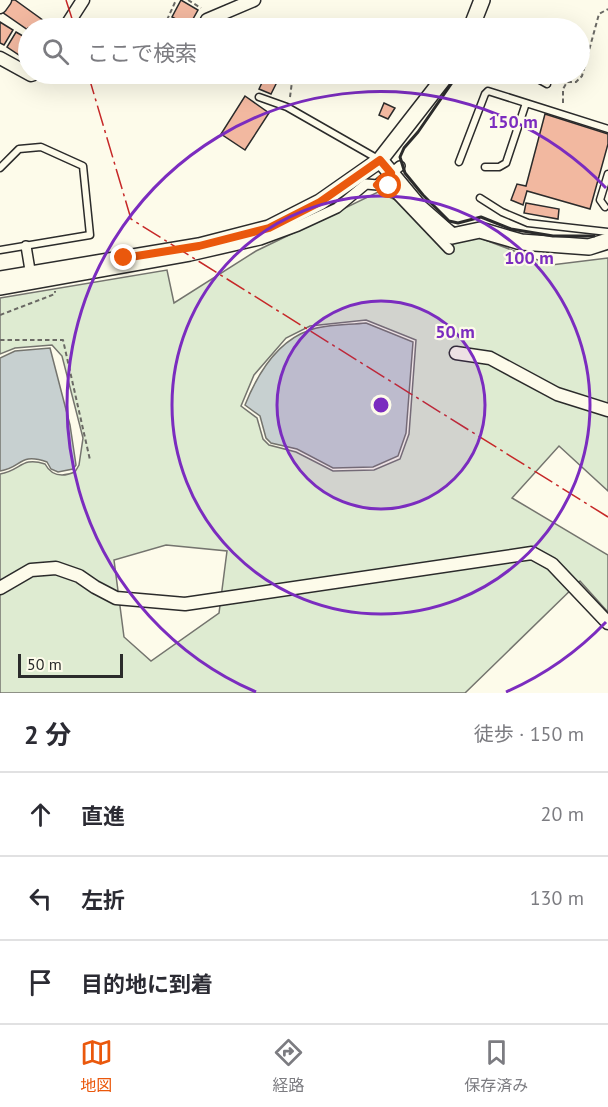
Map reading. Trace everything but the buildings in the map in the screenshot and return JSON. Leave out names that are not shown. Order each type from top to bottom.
[{"type":"street","points":[[0,7],[5,0]]},
{"type":"street","points":[[71,18],[83,0]]},
{"type":"street","points":[[212,18],[254,0]]},
{"type":"street","points":[[475,18],[482,0]]},
{"type":"street","points":[[0,58],[18,68]]},
{"type":"street","points":[[0,290],[32,279],[199,246],[269,228],[320,202],[380,160],[439,84]]},
{"type":"street","points":[[380,160],[395,170],[418,207],[452,236],[480,230],[521,242],[589,247],[608,241]]},
{"type":"street","points":[[377,185],[395,170]]},
{"type":"street","points":[[0,279],[55,282],[260,240],[337,208],[366,183],[389,186],[449,249]]},
{"type":"street","points":[[26,246],[32,279]]},
{"type":"street","points":[[456,353],[490,358],[558,394],[608,410]]},
{"type":"street","points":[[0,588],[31,570],[56,568],[80,576],[117,598],[184,603],[531,553],[552,564],[608,623]]},
{"type":"lane","points":[[459,162],[488,91],[608,129]]},
{"type":"lane","points":[[259,97],[287,107],[380,160]]},
{"type":"lane","points":[[485,167],[500,167],[506,162],[526,103]]},
{"type":"lane","points":[[0,168],[19,149],[41,147],[83,166],[90,235],[0,250]]},
{"type":"lane","points":[[605,207],[600,201],[608,174]]},
{"type":"lane","points":[[480,198],[502,212],[528,223],[608,232]]},
{"type":"path","points":[[168,18],[176,0]]},
{"type":"path","points":[[590,46],[599,14],[608,9]]},
{"type":"path","points":[[287,107],[292,84]]},
{"type":"path","points":[[562,115],[563,89],[566,84]]},
{"type":"path","points":[[0,315],[55,294],[55,282]]},
{"type":"path","points":[[0,340],[63,340],[90,460]]},
{"type":"green space","points":[[378,192],[480,238],[551,265],[608,258],[608,491],[559,446],[512,498],[608,555],[608,612],[580,581],[465,693],[0,693],[0,474],[31,462],[45,464],[54,474],[58,475],[75,472],[79,465],[83,438],[62,356],[52,345],[15,348],[0,354],[0,298],[167,270],[174,303],[256,251]],"holes":[[[366,320],[416,340],[409,434],[400,459],[374,470],[333,471],[296,452],[269,445],[263,439],[257,418],[241,406],[254,375],[286,338],[310,326]],[[166,545],[227,551],[219,613],[151,661],[124,637],[114,560]]]},
{"type":"shaded area","points":[[366,323],[413,342],[406,433],[398,456],[373,467],[333,468],[297,449],[271,443],[266,438],[260,416],[245,405],[270,360],[288,342],[310,330]]},
{"type":"shaded area","points":[[50,348],[70,425],[76,465],[73,469],[58,472],[51,469],[47,462],[31,459],[0,471],[0,358],[15,351]]},
{"type":"wall","points":[[451,84],[404,148],[400,157],[405,173],[423,195],[449,221],[458,223],[481,217],[511,229],[553,236],[594,236]]},
{"type":"power","points":[[66,0],[72,18]]},
{"type":"power","points":[[91,84],[131,219],[608,517]]},
{"type":"route","points":[[124,258],[199,246],[269,228],[320,202],[380,160],[391,173],[377,185],[389,186]]}]
